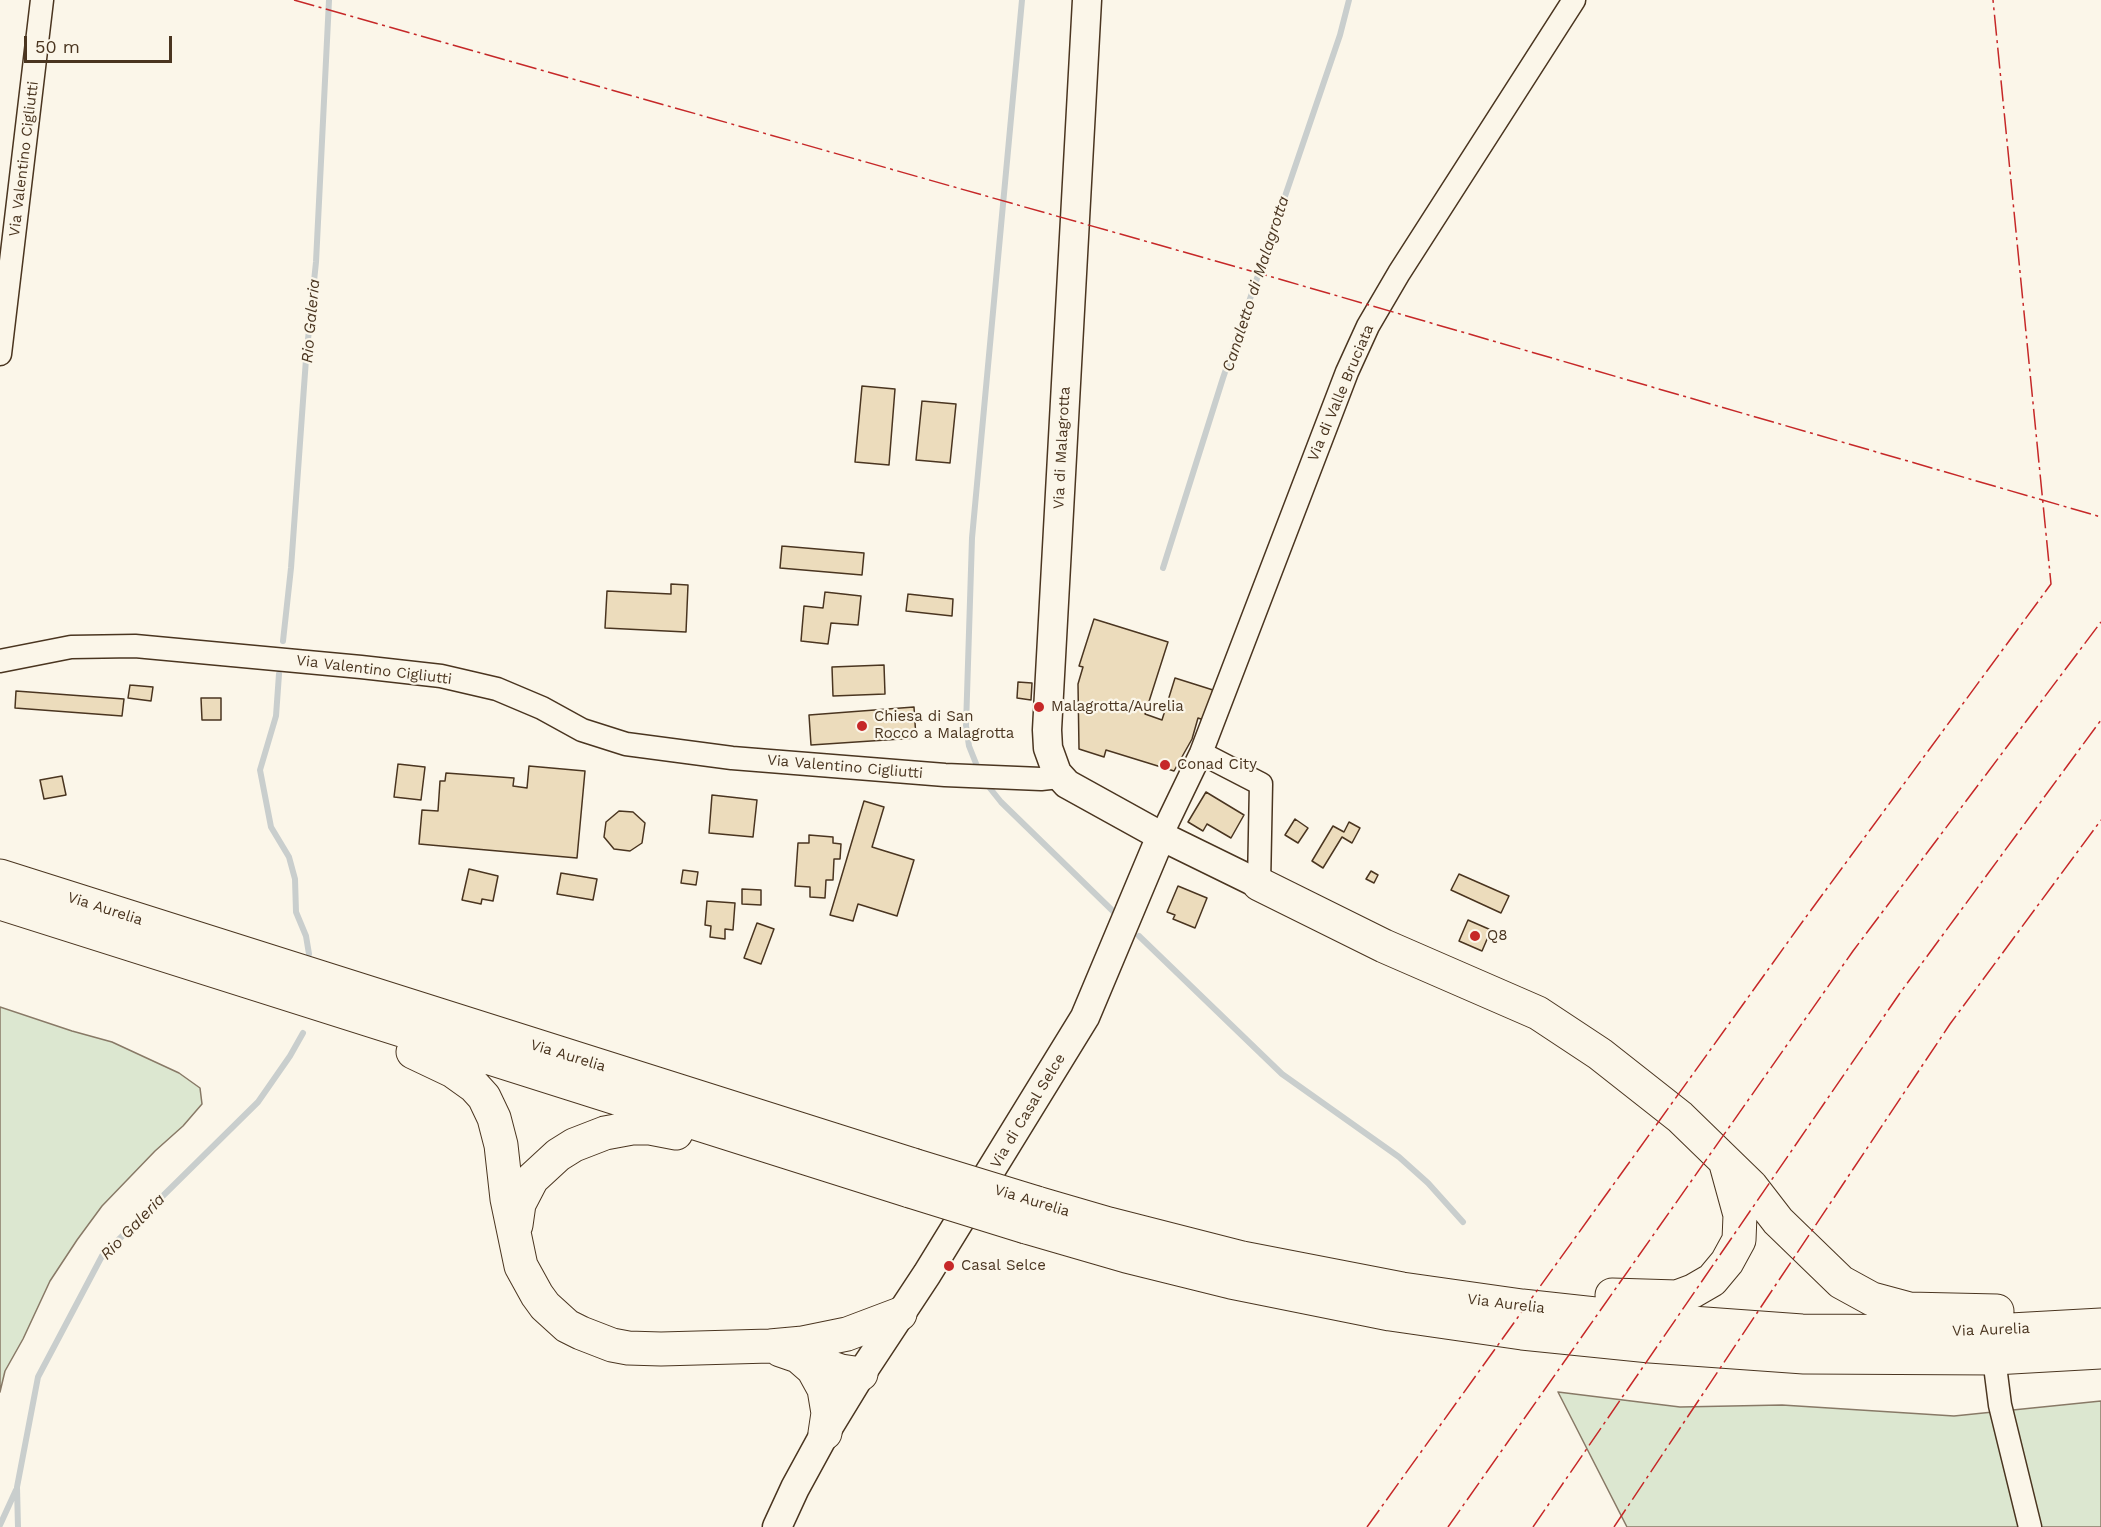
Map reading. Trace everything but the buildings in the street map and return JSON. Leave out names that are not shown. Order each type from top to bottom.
[{"type":"highway","name":"Via Aurelia","points":[[0,876],[209,956],[326,1006],[1032,1215],[1402,1289],[1522,1306],[1650,1320],[1755,1329],[1930,1332],[2059,1328],[2101,1324]]},
{"type":"highway","points":[[1259,884],[1384,946],[1538,1014],[1600,1054],[1680,1117],[1751,1186],[1778,1221],[1841,1282],[1872,1299],[1910,1309],[2016,1312],[2059,1328]]},
{"type":"highway","name":"Via Aurelia","points":[[0,903],[371,994],[912,1178]]},
{"type":"highway","points":[[326,1006],[392,1042],[441,1064],[463,1077],[484,1097],[500,1137],[507,1199],[521,1266],[537,1295],[567,1326],[588,1337],[612,1345],[637,1349],[795,1347],[843,1351],[854,1361],[861,1374]]},
{"type":"highway","points":[[515,1237],[516,1220],[524,1191],[545,1167],[558,1155],[587,1138],[632,1128],[650,1128],[676,1133],[836,1182],[860,1186],[912,1178]]},
{"type":"highway","points":[[1402,1289],[1498,1287],[1647,1298],[1677,1297],[1693,1291],[1712,1280],[1727,1262],[1739,1240],[1740,1215],[1725,1160]]},
{"type":"highway","name":"Via Aurelia","points":[[1032,1215],[1126,1256],[1231,1282],[1390,1314],[1522,1333],[1661,1347],[1804,1357],[1994,1358],[2101,1352]]},
{"type":"highway","points":[[795,1347],[847,1334],[900,1314]]},
{"type":"highway","points":[[795,1347],[813,1369],[824,1389],[828,1413],[825,1433]]},
{"type":"main road","name":"Via di Malagrotta","points":[[1059,777],[1051,758],[1047,730],[1087,0]]},
{"type":"main road","points":[[1059,777],[1067,784],[1161,836],[1259,884]]},
{"type":"main road","name":"Via di Casal Selce","points":[[777,1527],[825,1433],[1023,1121],[1085,1017],[1161,836]]},
{"type":"street","name":"Via Valentino Cigliutti","points":[[0,354],[42,0]]},
{"type":"street","name":"Via di Valle Bruciata","points":[[1161,836],[1201,753],[1343,383],[1365,333],[1399,273],[1574,0]]},
{"type":"street","name":"Via Valentino Cigliutti","points":[[0,661],[71,647],[135,646],[361,667],[441,676],[497,689],[542,708],[582,730],[626,744],[732,758],[945,775],[1003,778],[1059,777]]},
{"type":"street","points":[[1201,753],[1261,784],[1259,884]]},
{"type":"street","points":[[1994,1358],[2000,1405],[2030,1527]]},
{"type":"green space","points":[[0,1007],[112,1042],[179,1073],[200,1088],[202,1104],[183,1126],[155,1151],[102,1206],[77,1240],[50,1281],[5,1371],[0,1392]]},
{"type":"green space","points":[[1558,1392],[1680,1407],[1782,1405],[1954,1416],[2101,1401],[2101,1527],[1627,1527]]},
{"type":"waterway","name":"Rio Galeria","points":[[283,641],[316,262],[329,0]]},
{"type":"waterway","points":[[979,771],[969,746],[966,726],[972,538],[1022,0]]},
{"type":"waterway","name":"Canaletto di Malagrotta","points":[[1163,568],[1223,378],[1340,35],[1349,0]]},
{"type":"waterway","name":"Rio Galeria","points":[[279,674],[276,716],[260,770],[271,827],[289,857],[295,879],[296,912],[306,936],[309,954]]},
{"type":"waterway","points":[[985,782],[1001,802],[1119,917]]},
{"type":"waterway","points":[[1139,936],[1282,1074],[1399,1157],[1428,1183],[1463,1222]]},
{"type":"waterway","name":"Rio Galeria","points":[[18,1527],[17,1487],[38,1377],[102,1256],[258,1102],[303,1033]]},
{"type":"waterway","points":[[0,1525],[16,1490]]},
{"type":"power","points":[[294,0],[1286,281],[2101,517]]},
{"type":"power","points":[[1367,1527],[1803,921],[2051,584],[1993,0]]},
{"type":"power","points":[[1448,1527],[1853,951],[2101,622]]},
{"type":"power","points":[[1533,1527],[1900,993],[2101,720]]},
{"type":"power","points":[[1614,1527],[1950,1024],[2101,820]]},
{"type":"place","name":"Malagrotta/Aurelia","points":[[1039,707]]},
{"type":"place","name":"Chiesa di San Rocco a Malagrotta","points":[[862,726]]},
{"type":"place","name":"Conad City","points":[[1165,765]]},
{"type":"place","name":"Q8","points":[[1475,936]]},
{"type":"place","name":"Casal Selce","points":[[949,1266]]}]
